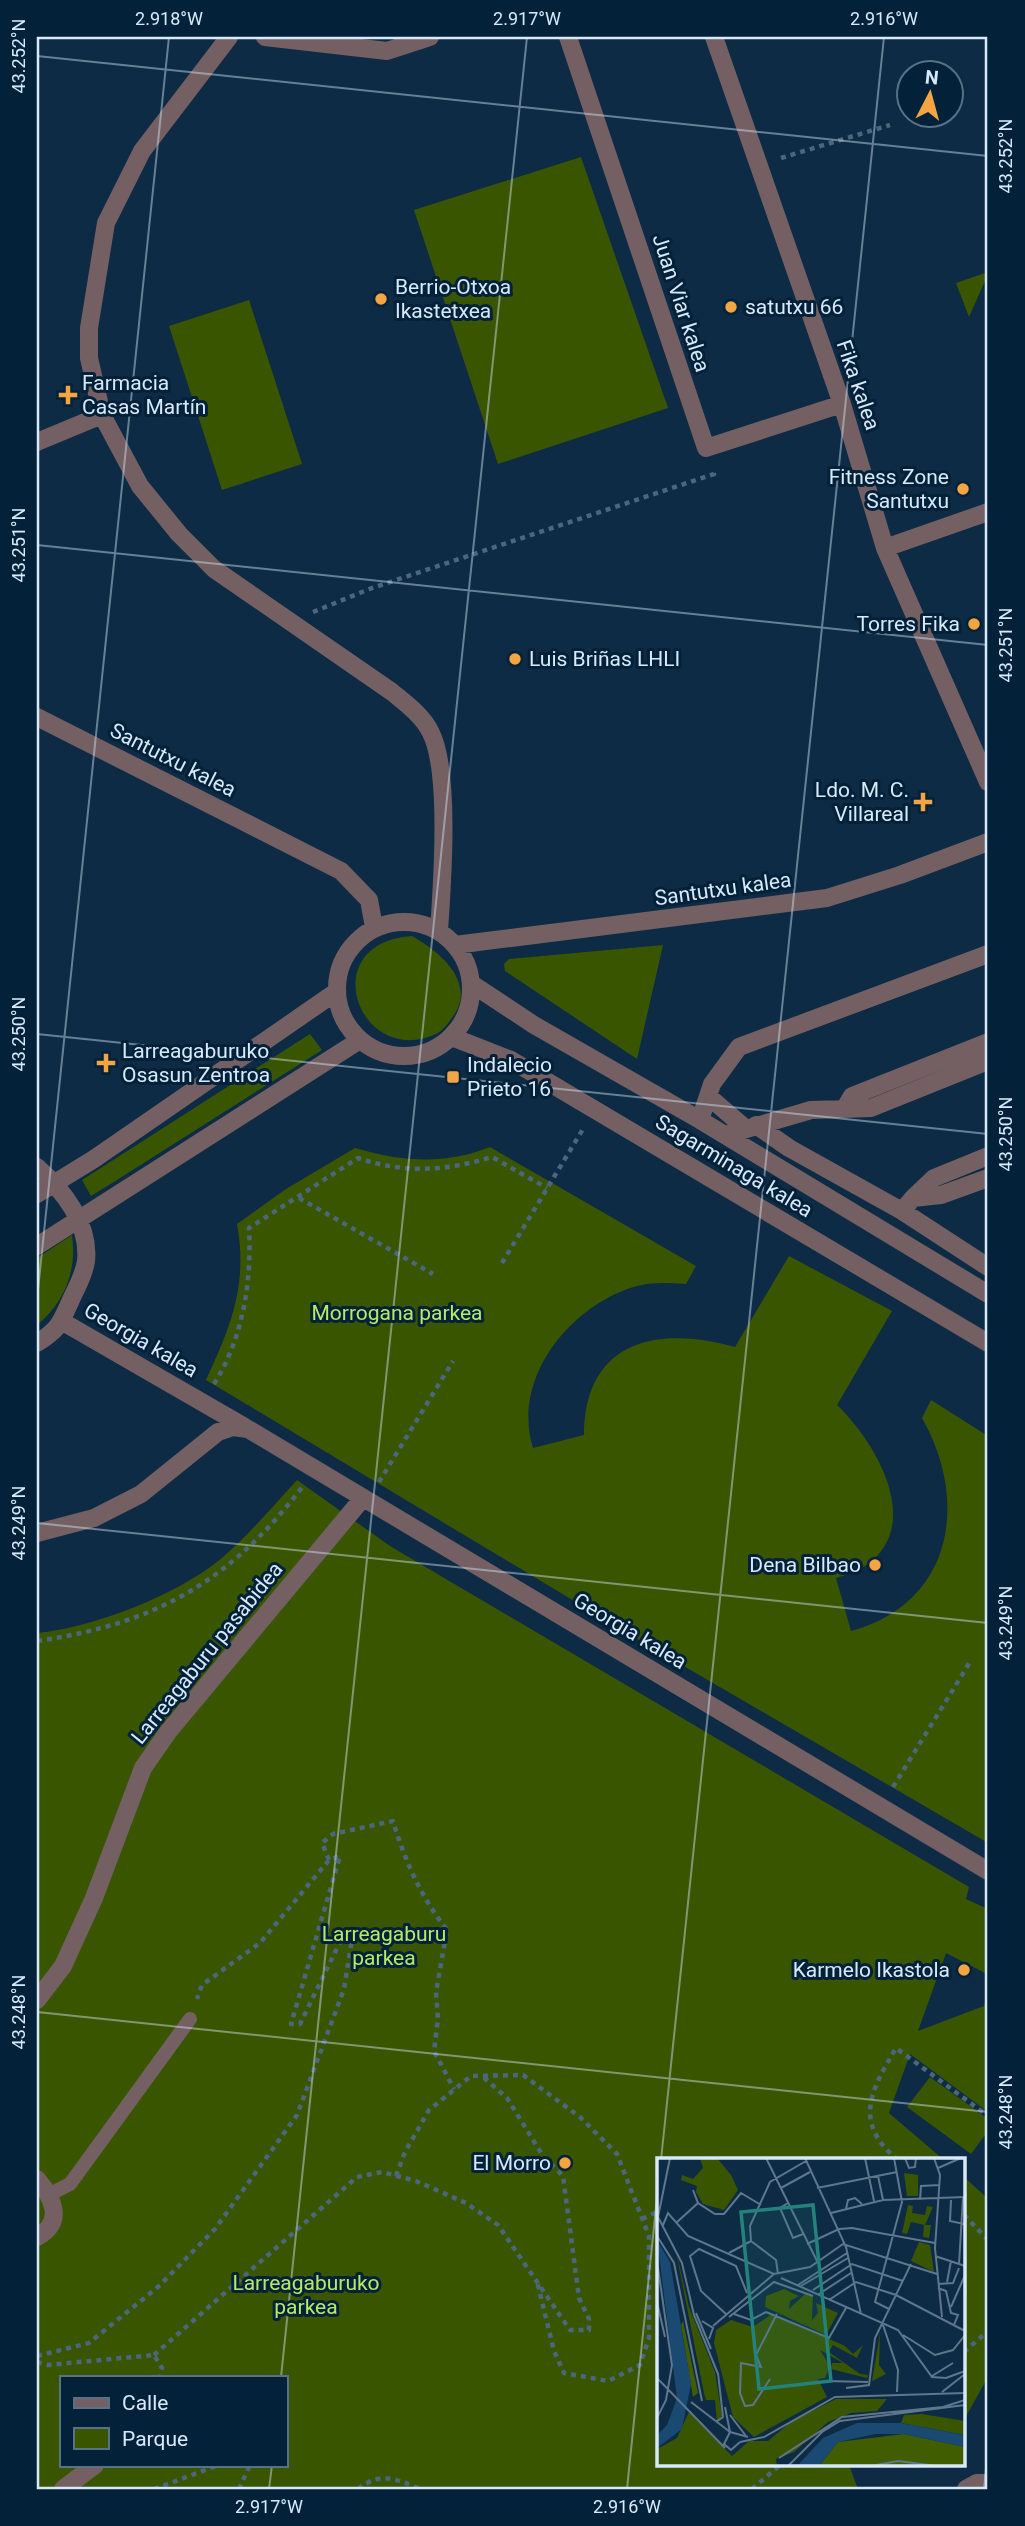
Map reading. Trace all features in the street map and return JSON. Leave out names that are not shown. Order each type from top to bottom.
[{"type":"street","points":[[229,37],[142,151],[109,214],[99,256],[89,328],[89,358],[102,415],[140,486],[179,534],[214,569],[392,692],[410,706],[429,729],[437,748],[442,807],[443,867],[439,931]]},
{"type":"street","points":[[265,37],[387,51],[430,37]]},
{"type":"street","name":"Juan Viar kalea","points":[[568,37],[706,448]]},
{"type":"street","name":"Fika kalea","points":[[714,37],[842,404],[885,548],[988,782]]},
{"type":"street","points":[[706,448],[842,404]]},
{"type":"street","points":[[37,442],[102,415]]},
{"type":"street","points":[[885,548],[988,512]]},
{"type":"street","name":"Santutxu kalea","points":[[37,717],[341,871],[369,900],[374,927]]},
{"type":"street","name":"Santutxu kalea","points":[[455,945],[827,898],[900,876],[988,842]]},
{"type":"street","points":[[397,922],[420,924],[439,931],[455,945],[465,959],[472,984],[466,1017],[452,1037],[436,1049],[417,1056],[396,1056],[377,1051],[360,1040],[343,1018],[336,992],[338,972],[346,954],[374,927],[397,922]]},
{"type":"street","points":[[700,1119],[712,1084],[739,1047],[988,954]]},
{"type":"street","name":"Sagarminaga kalea","points":[[472,984],[534,1025],[700,1119],[988,1294]]},
{"type":"street","points":[[37,1194],[194,1092],[336,992]]},
{"type":"street","name":"Sagarminaga kalea","points":[[452,1037],[511,1060],[988,1343]]},
{"type":"street","points":[[37,1246],[360,1040]]},
{"type":"street","points":[[845,1108],[852,1096],[988,1042]]},
{"type":"street","points":[[726,1135],[811,1110],[871,1108],[988,1061]]},
{"type":"street","points":[[708,1096],[750,1127],[908,1204],[988,1267]]},
{"type":"street","points":[[908,1204],[934,1178],[988,1156]]},
{"type":"street","points":[[37,1167],[55,1183],[79,1220],[84,1232],[86,1260],[63,1322],[37,1343]]},
{"type":"street","points":[[908,1204],[988,1178]]},
{"type":"street","name":"Georgia kalea","points":[[63,1322],[204,1393],[248,1429],[370,1492],[988,1871]]},
{"type":"street","name":"Georgia kalea","points":[[204,1393],[207,1440]]},
{"type":"street","points":[[37,1533],[94,1518],[141,1494],[224,1429],[248,1429]]},
{"type":"street","name":"Larreagaburu pasabidea","points":[[37,2000],[63,1966],[89,1910],[143,1768],[168,1732],[370,1492]]},
{"type":"street","points":[[37,2179],[50,2194],[56,2208],[52,2224],[37,2236]]},
{"type":"street","points":[[64,2489],[94,2466]]},
{"type":"street","points":[[966,2489],[977,2483],[988,2483]]},
{"type":"lane","points":[[50,2194],[70,2184],[190,2019]]},
{"type":"path","points":[[780,159],[890,125]]},
{"type":"path","points":[[311,613],[372,588],[714,474],[706,448]]},
{"type":"path","points":[[502,1263],[589,1119]]},
{"type":"path","points":[[204,1393],[222,1370],[238,1330],[248,1283],[249,1228],[358,1158],[381,1166],[424,1169],[455,1168],[492,1157],[547,1188]]},
{"type":"path","points":[[299,1198],[433,1274]]},
{"type":"path","points":[[370,1492],[453,1361]]},
{"type":"path","points":[[37,1641],[90,1633],[167,1605],[223,1571],[280,1516],[306,1483]]},
{"type":"path","points":[[893,1788],[970,1662]]},
{"type":"path","points":[[329,1860],[322,1843],[333,1834],[393,1821],[401,1847],[427,1904],[446,1930],[436,1992],[438,2019],[434,2051],[454,2089]]},
{"type":"path","points":[[37,2356],[89,2343],[158,2287],[215,2229],[297,2115],[344,1989],[352,1939],[341,1940],[300,2024],[291,2024],[340,1856],[329,1860],[260,1943],[202,1985],[190,2019]]},
{"type":"path","points":[[896,2158],[883,2148],[869,2122],[879,2077],[896,2048],[988,2116]]},
{"type":"path","points":[[396,2176],[405,2152],[429,2110],[454,2089],[471,2076],[523,2074],[580,2117],[617,2154],[649,2236],[649,2337],[640,2365],[608,2381],[564,2373],[554,2351],[536,2277]]},
{"type":"path","points":[[37,2362],[48,2365],[154,2355],[357,2177],[382,2172],[466,2203],[498,2225],[570,2330],[589,2330],[589,2319],[579,2298],[563,2176],[543,2156],[508,2098],[482,2076]]},
{"type":"path","points":[[642,2219],[657,2212]]},
{"type":"path","points":[[965,2216],[988,2240]]},
{"type":"path","points":[[965,2351],[988,2331]]},
{"type":"path","points":[[154,2355],[162,2368],[160,2376]]},
{"type":"path","points":[[154,2489],[216,2466]]},
{"type":"path","points":[[239,2489],[250,2466]]},
{"type":"path","points":[[752,2489],[778,2466]]},
{"type":"path","points":[[358,2489],[368,2482],[392,2477],[420,2489]]},
{"type":"green space","points":[[581,157],[668,408],[498,464],[414,210]]},
{"type":"green space","points":[[988,274],[969,317],[956,283]]},
{"type":"green space","points":[[249,300],[302,464],[222,490],[169,326]]},
{"type":"green space","points":[[412,936],[442,958],[451,968],[461,990],[460,1002],[444,1028],[436,1034],[409,1040],[386,1034],[368,1020],[358,1001],[356,979],[363,959],[381,944]]},
{"type":"green space","points":[[663,945],[637,1059],[505,971],[504,964],[509,959]]},
{"type":"green space","points":[[310,1034],[322,1050],[91,1196],[82,1180]]},
{"type":"green space","name":"Morrogana parkea","points":[[490,1147],[696,1266],[686,1284],[655,1283],[637,1286],[613,1295],[570,1326],[552,1347],[539,1370],[531,1395],[528,1421],[533,1448],[584,1435],[588,1403],[597,1378],[611,1360],[630,1348],[653,1340],[678,1338],[735,1347],[789,1256],[892,1311],[837,1405],[866,1440],[879,1462],[893,1509],[891,1531],[881,1551],[859,1570],[836,1578],[851,1631],[886,1617],[912,1597],[931,1573],[943,1545],[947,1514],[945,1482],[937,1450],[922,1418],[931,1400],[988,1436],[988,1843],[634,1637],[206,1380],[230,1323],[239,1286],[240,1246],[237,1224],[286,1189],[355,1148],[423,1160],[457,1157]]},
{"type":"green space","points":[[72,1235],[73,1261],[67,1285],[55,1306],[37,1325],[37,1258]]},
{"type":"green space","name":"Larreagaburu parkea","points":[[297,1480],[390,1546],[969,1887],[966,1899],[988,1909],[988,1983],[985,1973],[946,1953],[918,2031],[984,2006],[988,1991],[988,2112],[910,2054],[889,2113],[942,2158],[657,2158],[657,2466],[849,2466],[858,2489],[37,2489],[37,1633],[109,1617],[160,1596],[205,1571],[252,1529]]},
{"type":"green space","points":[[930,2077],[988,2119],[988,2131],[971,2154],[907,2107]]},
{"type":"green space","points":[[965,2178],[988,2202],[988,2377],[965,2418]]},
{"type":"place","name":"Berrio-Otxoa Ikastetxea","points":[[381,299]]},
{"type":"place","name":"satutxu 66","points":[[731,307]]},
{"type":"place","name":"Farmacia Casas Martín","points":[[68,395]]},
{"type":"place","name":"Fitness Zone Santutxu","points":[[963,489]]},
{"type":"place","name":"Torres Fika","points":[[974,624]]},
{"type":"place","name":"Luis Briñas LHLI","points":[[515,659]]},
{"type":"place","name":"Ldo. M. C. Villareal","points":[[923,802]]},
{"type":"place","name":"Larreagaburuko Osasun Zentroa","points":[[106,1063]]},
{"type":"place","name":"Indalecio Prieto 16","points":[[453,1077]]},
{"type":"place","name":"Dena Bilbao","points":[[875,1565]]},
{"type":"place","name":"Karmelo Ikastola","points":[[964,1970]]},
{"type":"place","name":"El Morro","points":[[565,2163]]},
{"type":"park label","name":"Larreagaburuko parkea","points":[[306,2295]]}]
